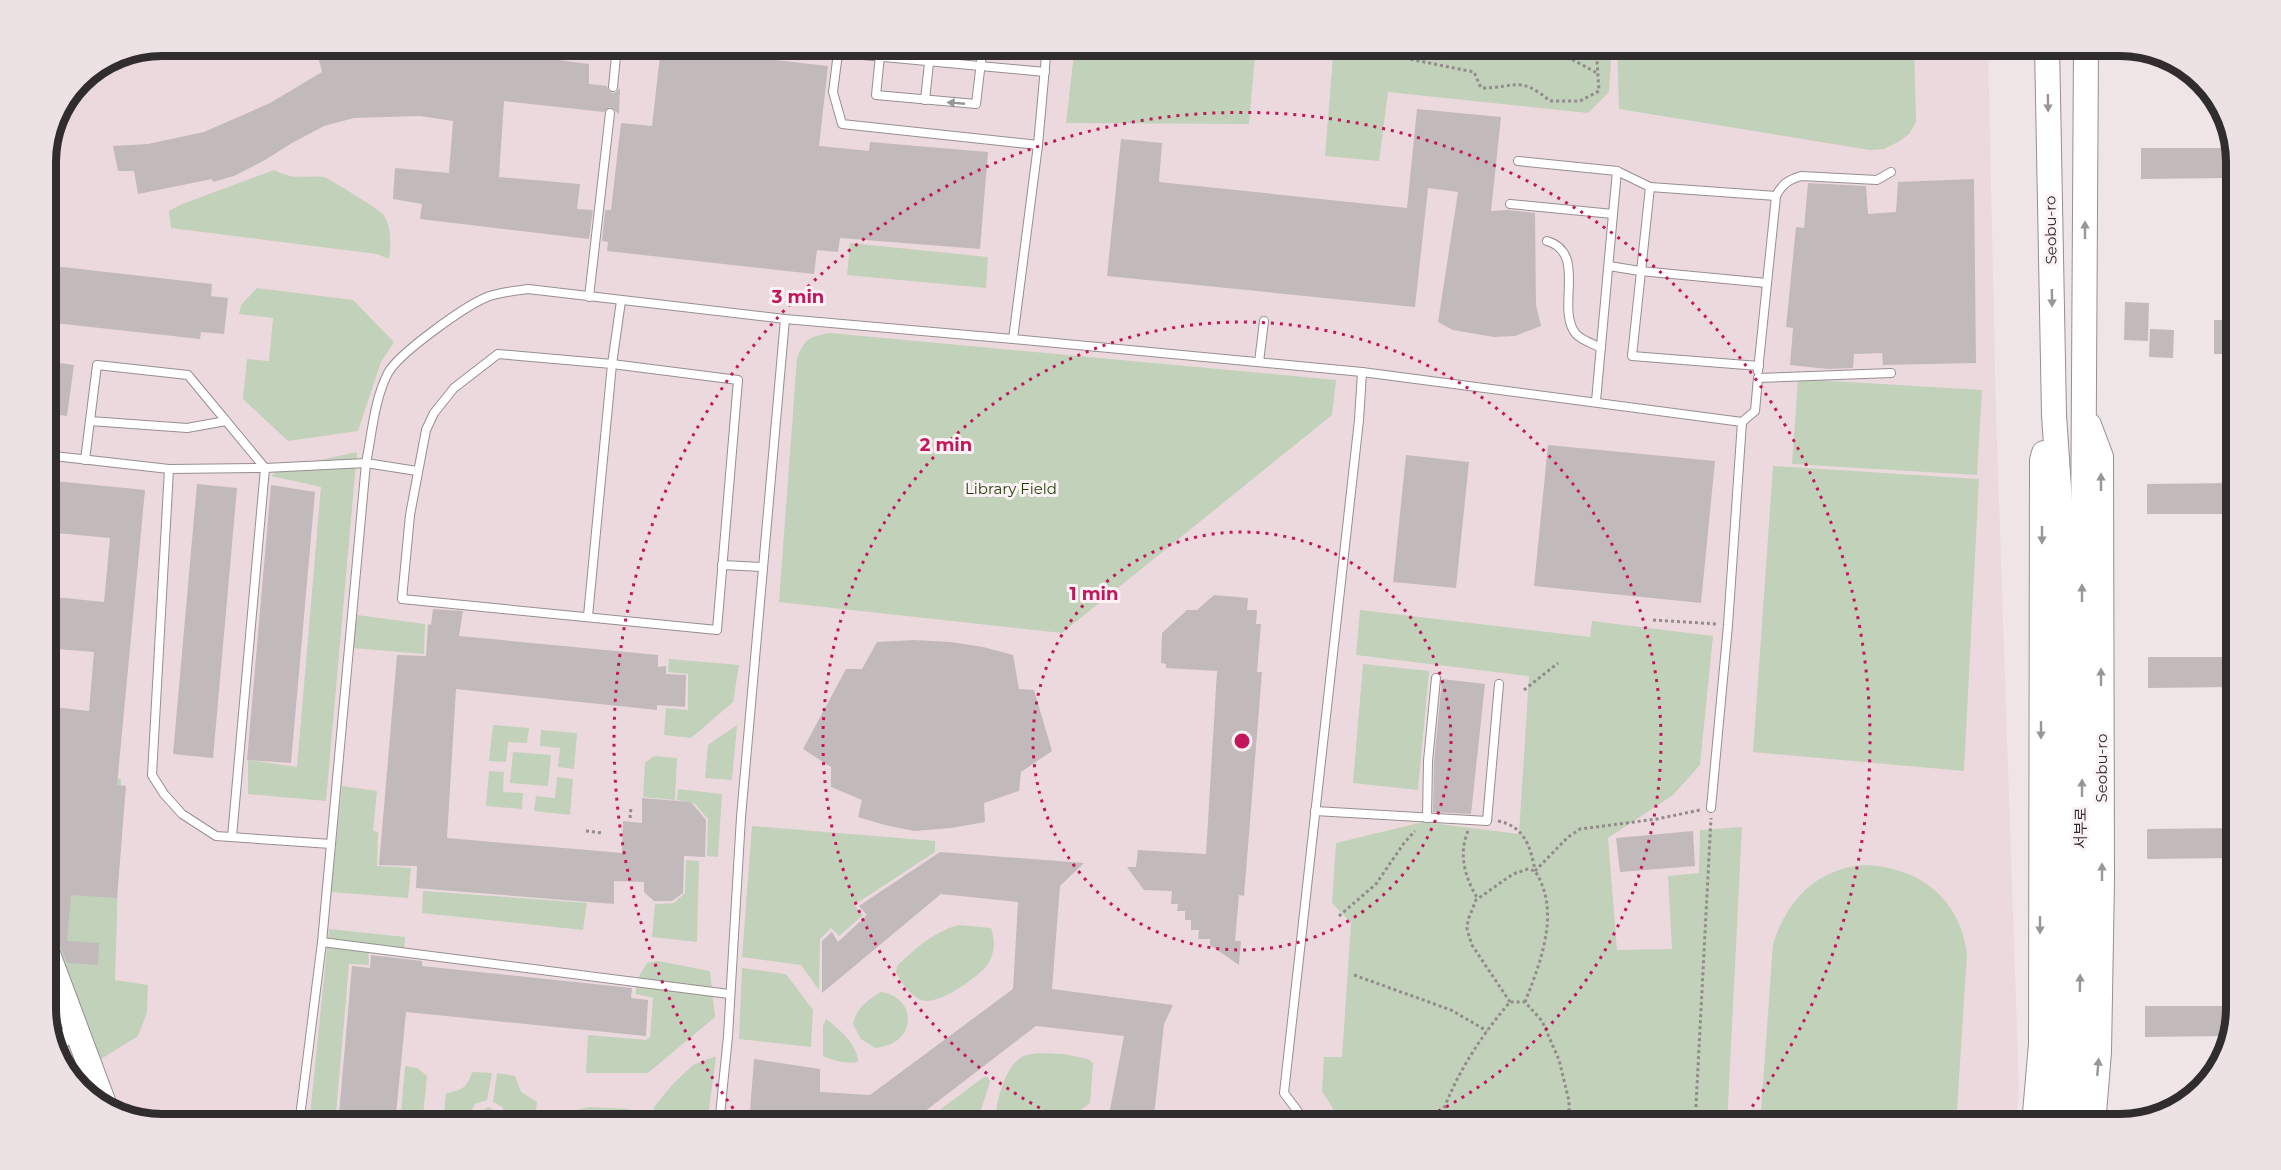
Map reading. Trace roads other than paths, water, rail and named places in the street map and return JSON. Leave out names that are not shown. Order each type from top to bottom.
[{"type":"main road","name":"Seobu-ro","points":[[2047,56],[2054,416],[2072,532]]},
{"type":"main road","name":"Seobu-ro","points":[[2072,532],[2084,415],[2086,56]]},
{"type":"main road","name":"Seobu-ro","points":[[2084,415],[2101,458],[2102,880],[2099,1052],[2094,1114]]},
{"type":"main road","name":"Seobu-ro","points":[[2035,1114],[2041,1044],[2042,460],[2054,416]]},
{"type":"main road","name":"서부로","points":[[2055,1114],[2060,1047],[2072,532]]},
{"type":"main road","name":"서부로","points":[[2072,532],[2080,1050],[2074,1114]]},
{"type":"main road","points":[[56,983],[101,1095]]},
{"type":"street","points":[[61,1041],[76,1028]]},
{"type":"lane","points":[[613,87],[616,56]]},
{"type":"lane","points":[[838,56],[832,92],[842,124],[1038,145]]},
{"type":"lane","points":[[982,56],[981,66],[976,105],[876,95],[880,56],[929,61],[981,66],[1044,72]]},
{"type":"lane","points":[[925,100],[930,56]]},
{"type":"lane","points":[[1013,339],[1038,145],[1046,56]]},
{"type":"lane","points":[[590,297],[610,113]]},
{"type":"lane","points":[[1518,161],[1617,171],[1650,187],[1776,196]]},
{"type":"lane","points":[[1596,401],[1617,171]]},
{"type":"lane","points":[[1711,808],[1728,625],[1742,422],[1755,411],[1776,196],[1781,186],[1789,179],[1801,176],[1876,180],[1891,172]]},
{"type":"lane","points":[[1650,187],[1632,356],[1759,366]]},
{"type":"lane","points":[[1510,204],[1613,214]]},
{"type":"lane","points":[[1547,242],[1559,248],[1568,266],[1568,305],[1570,320],[1576,334],[1601,348]]},
{"type":"lane","points":[[1609,266],[1640,272],[1767,283]]},
{"type":"lane","points":[[300,1114],[322,942],[366,463],[379,400],[388,372],[399,359],[448,321],[486,298],[528,289],[785,320],[1362,372],[1742,422]]},
{"type":"lane","points":[[588,616],[612,364],[621,301]]},
{"type":"lane","points":[[720,1114],[728,1036],[741,818],[785,320]]},
{"type":"lane","points":[[1259,362],[1264,321]]},
{"type":"lane","points":[[498,354],[612,364],[738,380],[717,630],[402,599],[410,515],[426,430],[434,413],[454,388],[498,354]]},
{"type":"lane","points":[[85,460],[97,365],[188,375],[265,468],[232,837]]},
{"type":"lane","points":[[1300,1114],[1284,1093],[1359,420],[1362,372]]},
{"type":"lane","points":[[1758,378],[1891,374]]},
{"type":"lane","points":[[90,421],[187,428],[226,421]]},
{"type":"lane","points":[[56,456],[170,469],[265,468],[366,463],[417,471]]},
{"type":"lane","points":[[170,469],[152,775],[164,795],[182,814],[216,836],[331,844]]},
{"type":"lane","points":[[722,565],[762,567]]},
{"type":"lane","points":[[1427,818],[1428,761],[1436,678]]},
{"type":"lane","points":[[1316,811],[1487,821],[1499,684]]},
{"type":"lane","points":[[322,942],[729,994]]},
{"type":"park label","name":"Library Field","points":[[1011,489]]}]
